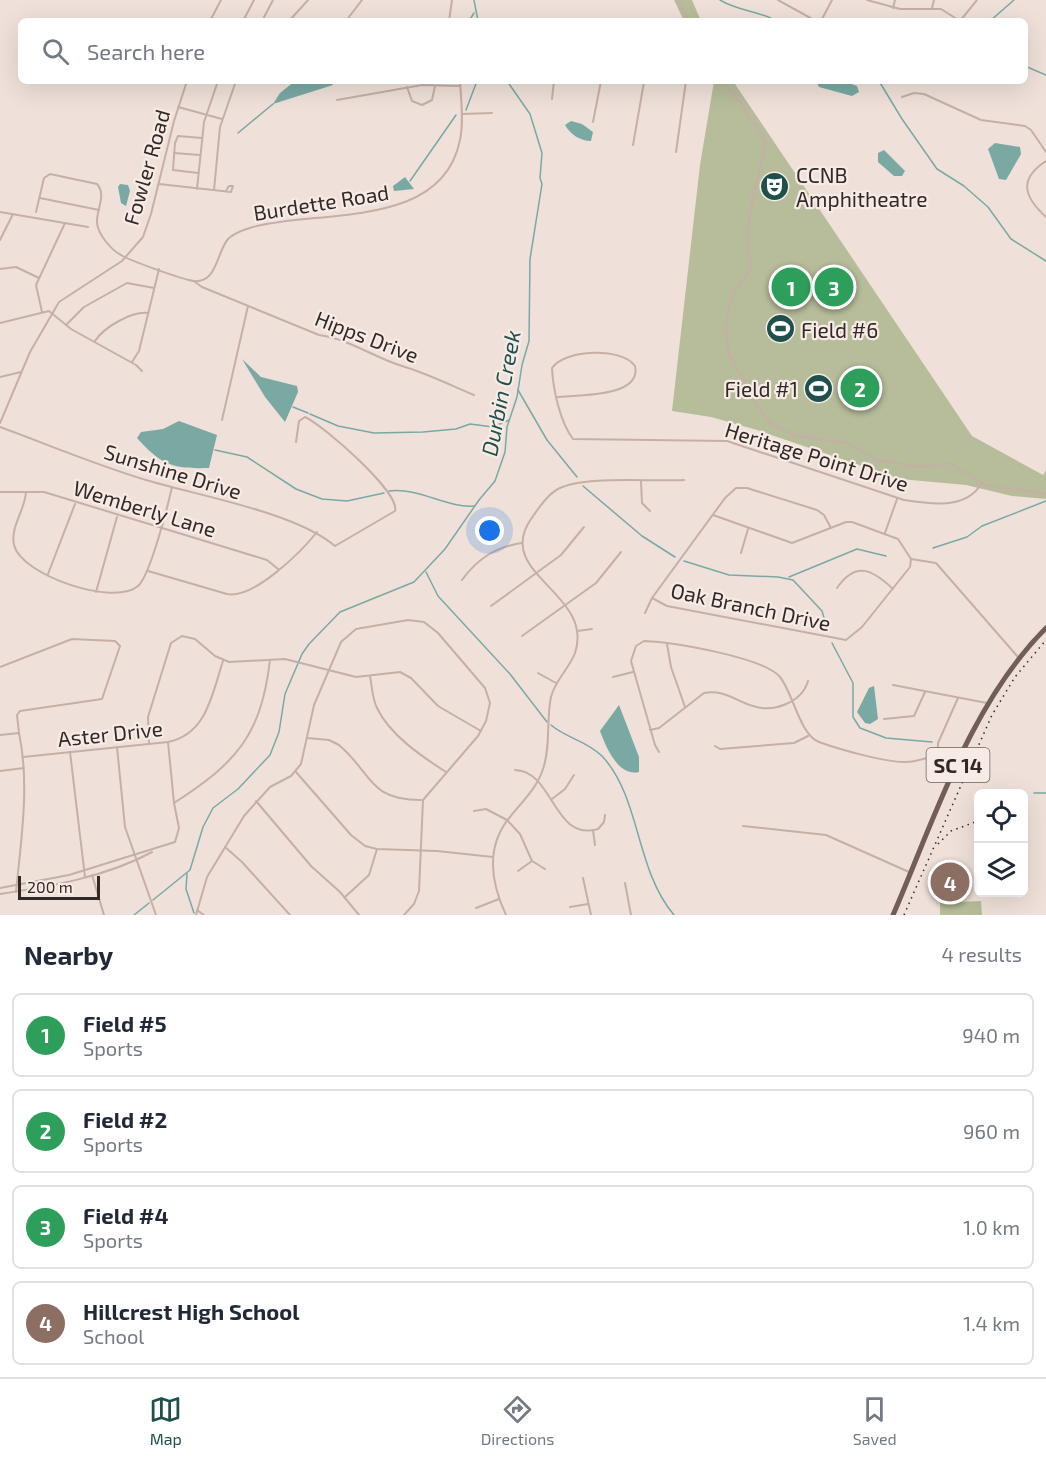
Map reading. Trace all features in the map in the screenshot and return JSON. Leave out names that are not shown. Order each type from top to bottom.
[{"type":"main road","name":"SC 14","points":[[893,915],[982,713],[1019,658],[1046,628]]},
{"type":"street","points":[[212,18],[221,0]]},
{"type":"street","points":[[245,18],[254,0]]},
{"type":"street","points":[[264,18],[273,0]]},
{"type":"street","points":[[292,18],[308,0]]},
{"type":"street","points":[[348,18],[362,0]]},
{"type":"street","points":[[449,18],[452,0]]},
{"type":"street","points":[[678,0],[687,18]]},
{"type":"street","points":[[778,0],[811,18]]},
{"type":"street","points":[[823,18],[832,0]]},
{"type":"street","points":[[867,0],[893,8],[941,9],[955,18]]},
{"type":"street","points":[[893,8],[896,0]]},
{"type":"street","points":[[932,8],[934,0]]},
{"type":"street","points":[[962,18],[977,0]]},
{"type":"street","name":"Fowler Road","points":[[0,425],[21,372],[52,312],[72,291],[126,257],[146,231],[186,84]]},
{"type":"street","points":[[197,189],[206,115],[217,84]]},
{"type":"street","points":[[214,190],[222,119],[235,84]]},
{"type":"street","points":[[552,99],[554,84]]},
{"type":"street","points":[[593,122],[599,84]]},
{"type":"street","points":[[633,145],[644,84]]},
{"type":"street","points":[[676,152],[686,84]]},
{"type":"street","points":[[724,84],[741,102],[766,142],[747,227],[746,243],[752,268],[732,295],[726,324],[729,354],[760,410],[772,424],[797,436],[847,443],[877,460],[921,467],[950,463],[981,484],[1046,494]]},
{"type":"street","points":[[407,87],[412,101],[422,105],[432,100],[435,86]]},
{"type":"street","points":[[337,100],[407,87],[460,86]]},
{"type":"street","name":"Burdette Road","points":[[194,281],[202,280],[211,274],[226,242],[241,231],[286,220],[386,209],[421,195],[439,181],[451,165],[460,141],[462,114],[460,86]]},
{"type":"street","points":[[902,97],[915,93],[924,94],[981,120],[1025,126],[1031,130],[1046,152]]},
{"type":"street","points":[[178,107],[222,119]]},
{"type":"street","points":[[462,114],[492,113]]},
{"type":"street","points":[[199,173],[172,170],[178,136],[202,138]]},
{"type":"street","points":[[174,153],[200,155]]},
{"type":"street","points":[[1046,161],[1031,171],[1026,184],[1028,193],[1046,217]]},
{"type":"street","points":[[36,212],[44,178],[50,174],[100,186],[97,224],[105,240],[126,257],[194,281]]},
{"type":"street","points":[[159,184],[226,191]]},
{"type":"street","points":[[39,198],[99,210]]},
{"type":"street","points":[[0,212],[88,227]]},
{"type":"street","points":[[0,240],[13,214]]},
{"type":"street","points":[[42,312],[36,292],[65,223]]},
{"type":"street","points":[[0,269],[15,267],[40,278]]},
{"type":"street","points":[[132,362],[139,351],[159,269]]},
{"type":"street","name":"Hipps Drive","points":[[194,281],[202,288],[319,335],[350,342],[474,395]]},
{"type":"street","points":[[66,325],[84,307],[127,283],[154,288]]},
{"type":"street","points":[[222,420],[248,306]]},
{"type":"street","points":[[0,323],[42,312],[52,312],[66,325],[132,362],[142,371]]},
{"type":"street","points":[[94,342],[101,333],[134,314],[148,313]]},
{"type":"street","name":"Heritage Point Drive","points":[[558,398],[626,388],[636,376],[635,366],[626,357],[615,354],[568,356],[552,368],[558,398],[573,439],[727,441],[897,498],[941,505],[974,492],[981,484]]},
{"type":"street","points":[[0,377],[21,372]]},
{"type":"street","name":"Sunshine Drive","points":[[0,425],[71,455],[317,532],[335,546],[395,510],[396,504],[369,472],[338,441],[308,418],[298,421],[296,442]]},
{"type":"street","points":[[506,915],[493,879],[497,839],[507,820],[538,783],[546,760],[550,703],[556,683],[575,654],[577,631],[567,604],[528,562],[522,543],[530,520],[557,490],[582,482],[684,480]]},
{"type":"street","points":[[641,481],[642,503],[650,511]]},
{"type":"street","points":[[26,492],[24,507],[14,532],[15,549],[24,561],[48,574],[96,592],[116,594],[130,591],[141,584],[148,571],[172,487]]},
{"type":"street","points":[[645,613],[652,598],[731,491],[747,488],[817,510],[824,515],[831,528]]},
{"type":"street","name":"Wemberly Lane","points":[[0,492],[44,492],[267,560],[278,569]]},
{"type":"street","points":[[885,533],[897,498]]},
{"type":"street","points":[[48,574],[76,503]]},
{"type":"street","points":[[713,515],[792,543],[852,522],[898,539],[911,559],[936,563],[1019,658]]},
{"type":"street","points":[[96,592],[117,516]]},
{"type":"street","points":[[491,606],[561,555],[584,527]]},
{"type":"street","points":[[741,553],[748,529]]},
{"type":"street","points":[[148,571],[234,595],[253,590],[317,532]]},
{"type":"street","points":[[462,580],[487,555],[522,543]]},
{"type":"street","points":[[522,636],[601,578],[621,552]]},
{"type":"street","name":"Oak Branch Drive","points":[[652,598],[667,606],[839,641],[852,637],[862,627],[910,567],[911,559]]},
{"type":"street","points":[[837,588],[843,579],[864,570],[875,573],[893,589]]},
{"type":"street","points":[[196,915],[207,877],[256,801],[272,785],[296,772],[304,757],[314,705],[340,642],[353,630],[413,620],[424,622],[438,633],[487,692],[490,703],[481,731],[423,800],[419,894],[404,915]]},
{"type":"street","points":[[577,631],[592,629]]},
{"type":"street","points":[[149,744],[147,717],[172,641],[180,637],[190,637],[223,661],[270,659],[302,662],[352,676],[393,672],[407,675],[438,706],[481,731]]},
{"type":"street","points":[[0,666],[72,639],[115,641],[120,646],[102,699],[20,711],[17,715],[24,768],[24,798],[16,891]]},
{"type":"street","points":[[659,752],[633,672],[631,658],[636,646],[644,641],[765,665],[780,676],[809,735],[821,743],[901,762],[938,755],[951,755],[960,760]]},
{"type":"street","points":[[667,644],[671,667],[685,707]]},
{"type":"street","points":[[174,804],[201,786],[247,741],[258,713],[270,659]]},
{"type":"street","name":"Aster Drive","points":[[23,757],[168,742],[183,738],[199,725],[223,661]]},
{"type":"street","points":[[613,677],[633,672]]},
{"type":"street","points":[[538,673],[556,683]]},
{"type":"street","points":[[370,675],[375,702],[382,715],[405,743],[446,772]]},
{"type":"street","points":[[651,730],[659,728],[704,693],[729,695],[756,707],[793,701],[803,694],[808,681]]},
{"type":"street","points":[[893,686],[975,703],[988,703]]},
{"type":"street","points":[[884,718],[914,716],[925,692]]},
{"type":"street","points":[[938,755],[938,743],[958,698]]},
{"type":"street","points":[[975,703],[982,713]]},
{"type":"street","points":[[0,735],[19,734]]},
{"type":"street","points":[[715,746],[720,749],[794,743],[809,735]]},
{"type":"street","points":[[307,738],[329,740],[339,745],[386,796],[399,800],[423,800]]},
{"type":"street","points":[[0,888],[84,871],[172,844],[178,837],[179,828],[174,804],[168,742]]},
{"type":"street","points":[[117,747],[124,821],[135,861],[156,915]]},
{"type":"street","points":[[70,752],[85,877]]},
{"type":"street","points":[[0,771],[24,768]]},
{"type":"street","points":[[515,771],[520,771],[538,783],[552,799],[561,817],[568,824],[580,830],[592,830],[603,824],[605,815]]},
{"type":"street","points":[[296,772],[354,838],[377,849],[420,850],[494,857]]},
{"type":"street","points":[[552,799],[565,789],[574,775]]},
{"type":"street","points":[[256,801],[311,866],[345,897],[358,915]]},
{"type":"street","points":[[474,811],[486,809],[507,820],[520,834],[532,861],[545,869]]},
{"type":"street","points":[[743,826],[826,835],[911,873]]},
{"type":"street","points":[[592,830],[595,845]]},
{"type":"street","points":[[225,847],[290,915]]},
{"type":"street","points":[[0,894],[92,875],[135,861],[157,849]]},
{"type":"street","points":[[345,897],[369,875],[377,849]]},
{"type":"street","points":[[518,871],[532,861]]},
{"type":"street","points":[[92,875],[104,915]]},
{"type":"street","points":[[583,878],[591,915]]},
{"type":"street","points":[[625,883],[631,915]]},
{"type":"street","points":[[476,908],[499,899]]},
{"type":"street","points":[[570,907],[588,904]]},
{"type":"street","points":[[197,910],[204,915]]},
{"type":"green space","points":[[674,0],[692,0],[700,18],[683,18]]},
{"type":"green space","points":[[714,84],[735,84],[972,436],[1043,475],[1046,470],[1046,499],[1012,496],[966,485],[900,479],[757,430],[711,417],[672,411],[700,165]]},
{"type":"green space","points":[[981,901],[982,915],[940,915],[940,903]]},
{"type":"water","points":[[291,84],[333,85],[273,104],[280,93]]},
{"type":"water","points":[[818,84],[851,84],[857,86],[859,92],[852,96],[819,87]]},
{"type":"water","points":[[571,121],[582,124],[593,132],[591,141],[579,138],[570,131],[565,125]]},
{"type":"water","points":[[995,143],[1020,147],[1021,154],[1006,180],[999,179],[988,149]]},
{"type":"water","points":[[884,150],[905,171],[902,176],[894,176],[878,162],[878,153]]},
{"type":"water","points":[[405,177],[414,189],[394,191],[393,186]]},
{"type":"water","points":[[120,184],[128,185],[130,191],[126,206],[121,203],[118,187]]},
{"type":"water","points":[[242,359],[261,377],[297,386],[298,392],[285,422],[265,397]]},
{"type":"water","points":[[179,421],[217,435],[209,468],[186,468],[169,464],[154,455],[137,438],[141,432],[163,429]]},
{"type":"water","points":[[874,686],[878,719],[870,724],[865,723],[857,712],[869,688]]},
{"type":"water","points":[[619,705],[639,757],[639,772],[625,770],[619,765],[609,752],[600,731]]},
{"type":"waterway","name":"Durbin Creek","points":[[474,0],[477,18]]},
{"type":"waterway","points":[[720,0],[734,7],[770,18]]},
{"type":"waterway","points":[[993,18],[1014,0]]},
{"type":"waterway","points":[[471,18],[474,13]]},
{"type":"waterway","points":[[1028,67],[1046,75]]},
{"type":"waterway","points":[[466,110],[476,84]]},
{"type":"waterway","name":"Durbin Creek","points":[[153,900],[190,870],[203,827],[213,808],[238,789],[270,755],[279,732],[285,694],[302,654],[309,644],[340,612],[414,582],[445,549],[495,481],[505,452],[507,427],[517,397],[522,365],[529,341],[530,259],[542,184],[540,178],[542,153],[530,114],[509,84]]},
{"type":"waterway","points":[[881,84],[937,169],[964,186],[988,207],[1011,239],[1046,261]]},
{"type":"waterway","points":[[238,133],[273,104]]},
{"type":"waterway","points":[[410,181],[456,115]]},
{"type":"waterway","points":[[518,390],[547,440],[577,477]]},
{"type":"waterway","points":[[293,407],[308,413]]},
{"type":"waterway","points":[[310,414],[338,426],[374,433],[456,429],[470,424],[493,427],[509,420]]},
{"type":"waterway","points":[[215,450],[247,457],[296,489],[322,499],[347,501],[384,493]]},
{"type":"waterway","points":[[583,486],[642,536],[675,557]]},
{"type":"waterway","points":[[389,491],[411,492],[453,504],[474,506]]},
{"type":"waterway","points":[[933,548],[967,537],[982,526],[1046,501]]},
{"type":"waterway","points":[[789,577],[857,549],[886,556]]},
{"type":"waterway","points":[[684,561],[729,575],[778,577],[793,580],[822,611],[828,631]]},
{"type":"waterway","points":[[426,572],[438,596],[510,674],[547,722]]},
{"type":"waterway","points":[[832,643],[853,683],[853,717],[860,728],[886,738],[932,742]]},
{"type":"waterway","points":[[551,725],[596,751],[615,773],[632,813],[652,877],[661,897],[674,915]]},
{"type":"waterway","points":[[1034,793],[1046,793]]},
{"type":"waterway","points":[[187,874],[186,889],[194,913]]},
{"type":"waterway","name":"Durbin Creek","points":[[134,915],[149,903]]},
{"type":"railway","points":[[904,915],[992,715],[1015,677],[1046,640]]},
{"type":"railway","points":[[938,844],[951,831],[974,822]]},
{"type":"place","name":"CCNB Amphitheatre","points":[[775,186]]},
{"type":"place","name":"Field #5","points":[[791,287]]},
{"type":"place","name":"Field #4","points":[[834,287]]},
{"type":"place","name":"Field #6","points":[[780,329]]},
{"type":"place","name":"Field #1","points":[[819,388]]},
{"type":"place","name":"Field #2","points":[[860,388]]},
{"type":"place","name":"Hillcrest High School","points":[[950,882]]}]
